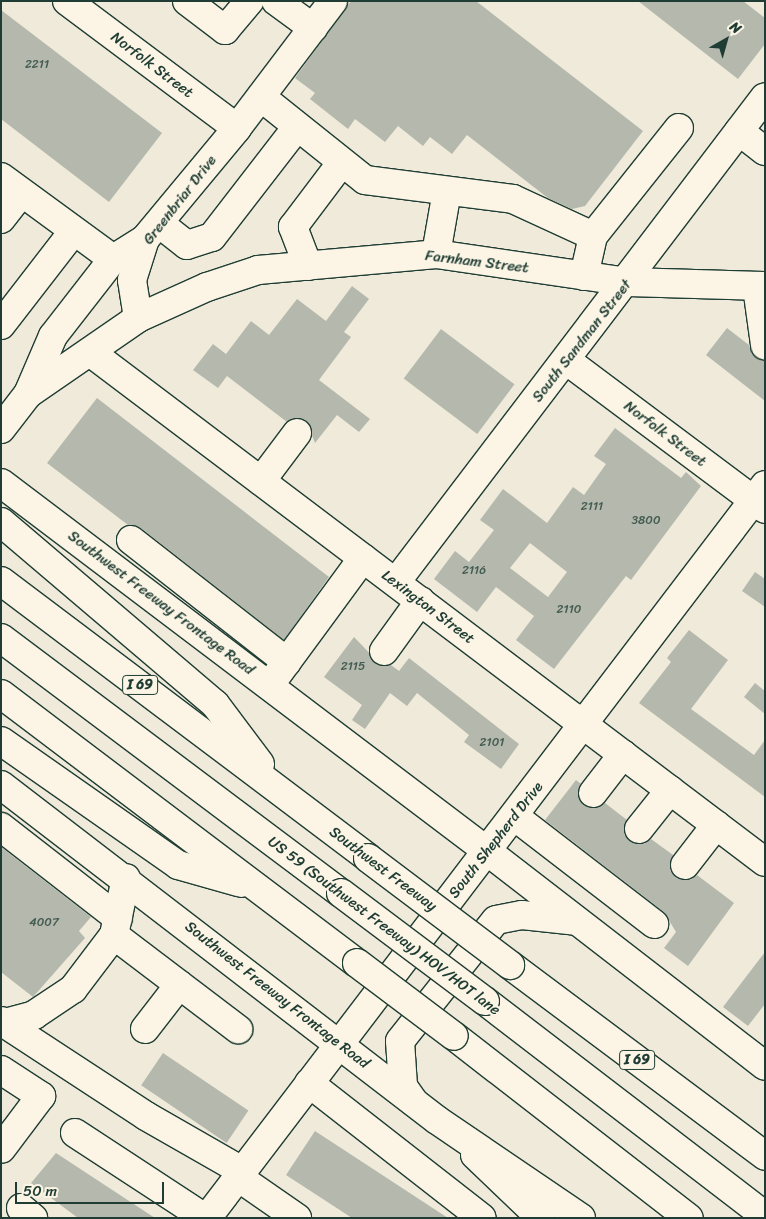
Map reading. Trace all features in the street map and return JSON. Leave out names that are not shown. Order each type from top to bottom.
[{"type":"main road","points":[[187,1],[225,30],[249,1]]},
{"type":"main road","points":[[276,1],[313,28]]},
{"type":"main road","name":"Greenbriar Drive","points":[[138,318],[132,280],[152,231],[237,128],[333,1]]},
{"type":"main road","name":"Norfolk Street","points":[[75,4],[237,128]]},
{"type":"main road","points":[[261,97],[365,180],[513,199],[593,236]]},
{"type":"main road","name":"South Sandman Street","points":[[396,582],[628,282],[765,97]]},
{"type":"main road","points":[[1,429],[28,394],[53,336],[113,259],[152,231],[187,245],[212,237],[297,127]]},
{"type":"main road","points":[[584,276],[593,236],[679,128]]},
{"type":"main road","points":[[739,131],[765,151]]},
{"type":"main road","points":[[308,266],[293,227],[342,162]]},
{"type":"main road","points":[[1,218],[11,185],[73,232],[113,259]]},
{"type":"main road","points":[[436,254],[447,191]]},
{"type":"main road","points":[[1,325],[73,232]]},
{"type":"main road","name":"Farnham Street","points":[[138,318],[207,286],[258,270],[436,254],[628,282],[761,287]]},
{"type":"main road","points":[[761,287],[765,346]]},
{"type":"main road","points":[[28,394],[138,318]]},
{"type":"main road","name":"Lexington Street","points":[[90,352],[765,862]]},
{"type":"main road","name":"Norfolk Street","points":[[566,360],[761,498]]},
{"type":"main road","points":[[261,481],[297,433]]},
{"type":"main road","name":"Southwest Freeway Frontage Road","points":[[1,483],[487,851],[765,1066]]},
{"type":"main road","name":"South Shepherd Drive","points":[[206,1218],[487,851],[761,498]]},
{"type":"main road","points":[[1,522],[24,539],[215,704],[279,789]]},
{"type":"main road","points":[[130,540],[287,662]]},
{"type":"main road","points":[[269,685],[364,558]]},
{"type":"main road","name":"Southwest Freeway","points":[[1,581],[765,1156]]},
{"type":"main road","points":[[384,651],[420,601]]},
{"type":"main road","name":"US 59 (Southwest Freeway) HOV/HOT lane","points":[[1,638],[485,1001],[765,1216]]},
{"type":"main road","points":[[1,694],[454,1036],[689,1218]]},
{"type":"main road","points":[[1,741],[178,865],[258,888]]},
{"type":"main road","points":[[593,793],[624,754]]},
{"type":"main road","name":"Southwest Freeway Frontage Road","points":[[1,785],[126,878],[437,1120],[541,1218]]},
{"type":"main road","points":[[639,829],[670,790]]},
{"type":"main road","points":[[514,816],[557,844],[649,917]]},
{"type":"main road","points":[[685,865],[716,825]]},
{"type":"main road","points":[[1,827],[116,927],[179,985],[238,1029]]},
{"type":"main road","points":[[3,1022],[34,1015],[74,989],[116,927],[126,878]]},
{"type":"main road","points":[[414,1102],[403,1086],[400,1041],[496,920],[522,915],[576,921]]},
{"type":"main road","points":[[145,1030],[179,985]]},
{"type":"main road","points":[[3,1022],[240,1174],[297,1218]]},
{"type":"main road","points":[[1,1070],[41,1096],[4,1138]]},
{"type":"main road","points":[[309,1083],[482,1218]]},
{"type":"main road","points":[[437,1120],[581,1218]]},
{"type":"main road","points":[[75,1133],[206,1218]]},
{"type":"building","points":[[351,1],[476,1],[643,131],[585,206],[572,209],[548,198],[467,135],[452,154],[430,137],[423,146],[398,126],[385,142],[355,119],[348,129],[310,99],[315,93],[295,78]]},
{"type":"building","points":[[638,1],[743,1],[765,18],[765,44],[738,79]]},
{"type":"building","points":[[1,10],[162,133],[109,202],[1,119]]},
{"type":"building","points":[[352,286],[369,299],[344,332],[351,337],[319,380],[370,419],[359,432],[337,415],[315,443],[306,420],[287,422],[227,376],[218,388],[193,370],[213,344],[226,354],[251,321],[269,335],[297,299],[326,321]]},
{"type":"building","points":[[727,328],[749,345],[753,355],[765,360],[765,401],[706,355]]},
{"type":"building","points":[[441,329],[514,384],[477,434],[404,379]]},
{"type":"building","points":[[97,398],[329,577],[284,640],[141,528],[128,525],[47,463]]},
{"type":"building","points":[[615,428],[681,478],[686,472],[701,486],[631,580],[626,576],[554,669],[516,640],[534,616],[496,587],[477,612],[434,579],[455,551],[469,562],[494,530],[480,520],[503,489],[547,523],[573,487],[584,495],[606,464],[594,456]],"holes":[[[530,543],[567,572],[548,597],[510,568]]]},
{"type":"building","points":[[755,572],[765,579],[765,607],[742,591]]},
{"type":"building","points":[[689,630],[728,660],[691,709],[754,755],[765,740],[765,797],[639,703],[671,662],[667,658]]},
{"type":"building","points":[[354,637],[382,666],[391,665],[399,671],[409,658],[519,744],[501,769],[464,742],[469,735],[417,693],[407,706],[390,693],[365,729],[352,720],[362,705],[324,677]]},
{"type":"building","points":[[755,683],[765,691],[765,714],[744,697]]},
{"type":"building","points":[[576,780],[581,784],[578,791],[583,805],[591,808],[605,803],[627,820],[624,834],[630,841],[644,844],[651,839],[673,855],[670,870],[676,878],[690,880],[697,875],[734,903],[688,966],[664,948],[676,932],[664,912],[545,820]]},
{"type":"building","points":[[1,847],[91,917],[79,931],[85,938],[33,997],[1,972]]},
{"type":"building","points":[[765,952],[765,1004],[748,1026],[723,1007]]},
{"type":"building","points":[[163,1053],[248,1111],[227,1143],[141,1085]]},
{"type":"building","points":[[315,1131],[448,1218],[352,1218],[286,1175]]},
{"type":"building","points":[[56,1153],[155,1218],[78,1218],[31,1183]]}]
